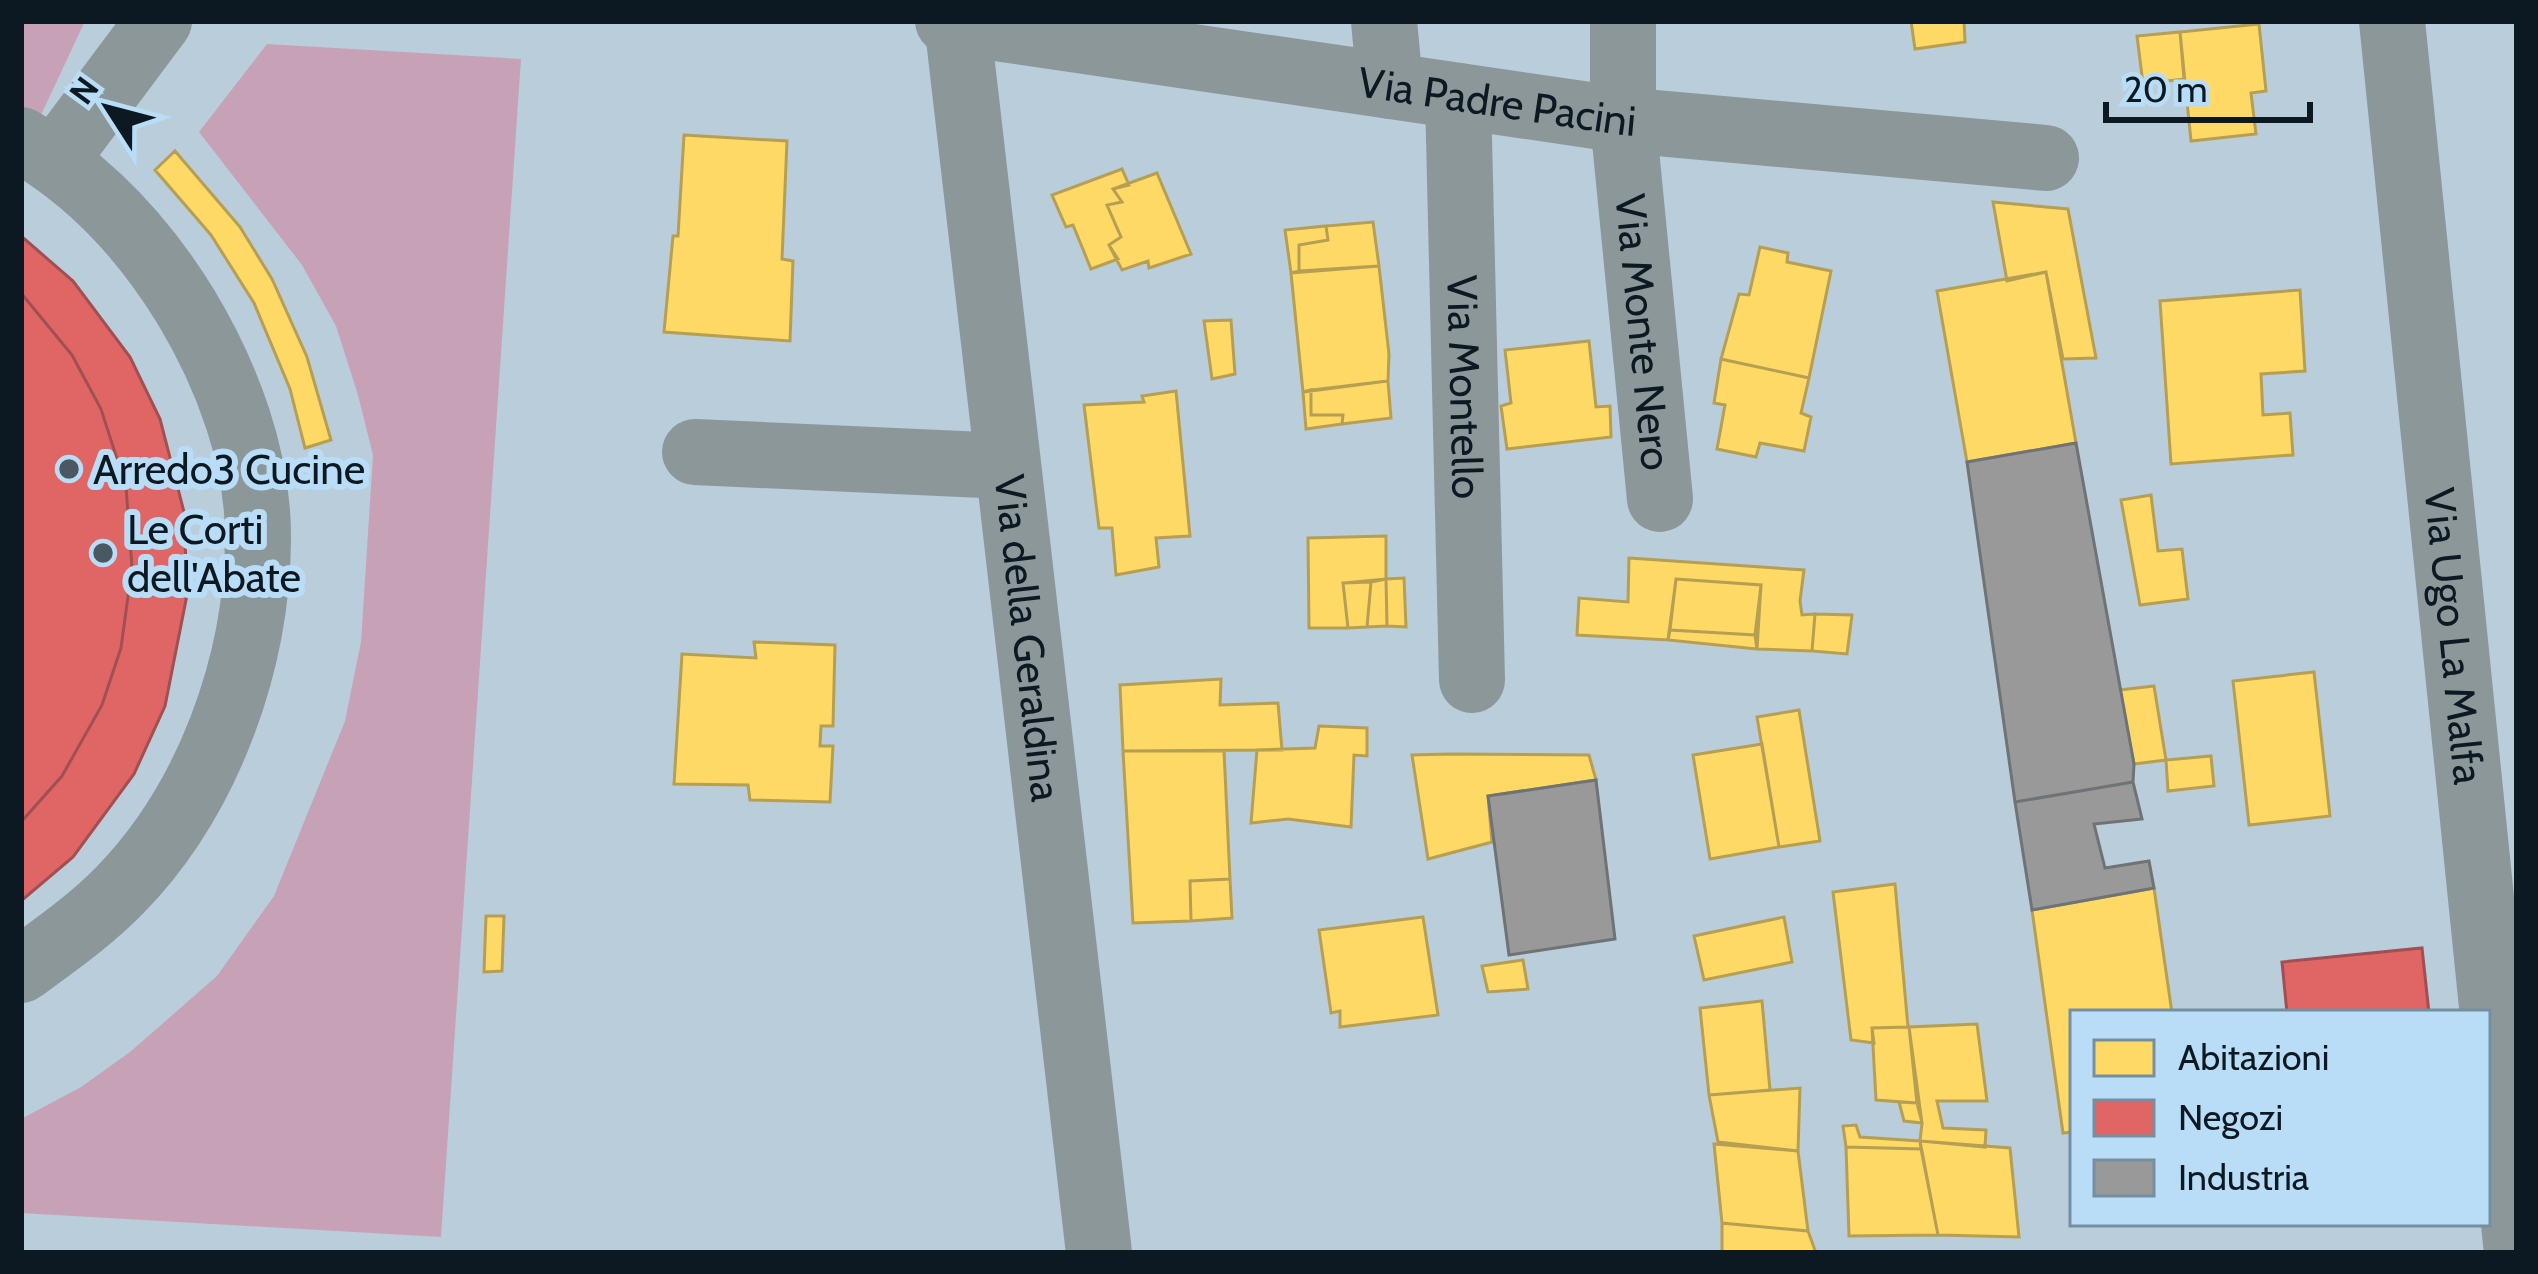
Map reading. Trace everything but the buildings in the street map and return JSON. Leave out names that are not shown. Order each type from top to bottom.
[{"type":"street","points":[[21,970],[122,889],[184,805],[229,706],[249,633],[258,536],[240,429],[228,388],[202,334],[144,245],[102,197],[38,150],[159,21]]},
{"type":"street","name":"Via Padre Pacini","points":[[948,21],[1622,120],[2046,158]]},
{"type":"street","name":"Via della Geraldina","points":[[958,21],[1099,1253]]},
{"type":"street","points":[[1384,21],[1390,86]]},
{"type":"street","name":"Via Monte Nero","points":[[1623,21],[1622,120],[1660,499]]},
{"type":"street","name":"Via Ugo La Malfa","points":[[2392,21],[2517,1253]]},
{"type":"street","name":"Via Montello","points":[[1458,96],[1472,680]]},
{"type":"street","points":[[695,452],[1006,466]]},
{"type":"shaded area","points":[[21,21],[85,21],[41,115],[21,108]]},
{"type":"shaded area","points":[[267,44],[521,59],[441,1237],[21,1213],[21,1119],[81,1087],[130,1052],[217,976],[274,896],[345,721],[361,642],[373,455],[336,326],[302,265],[199,132]]},
{"type":"place","name":"Arredo3 Cucine","points":[[69,469]]},
{"type":"place","name":"Le Corti dell'Abate","points":[[103,553]]}]
